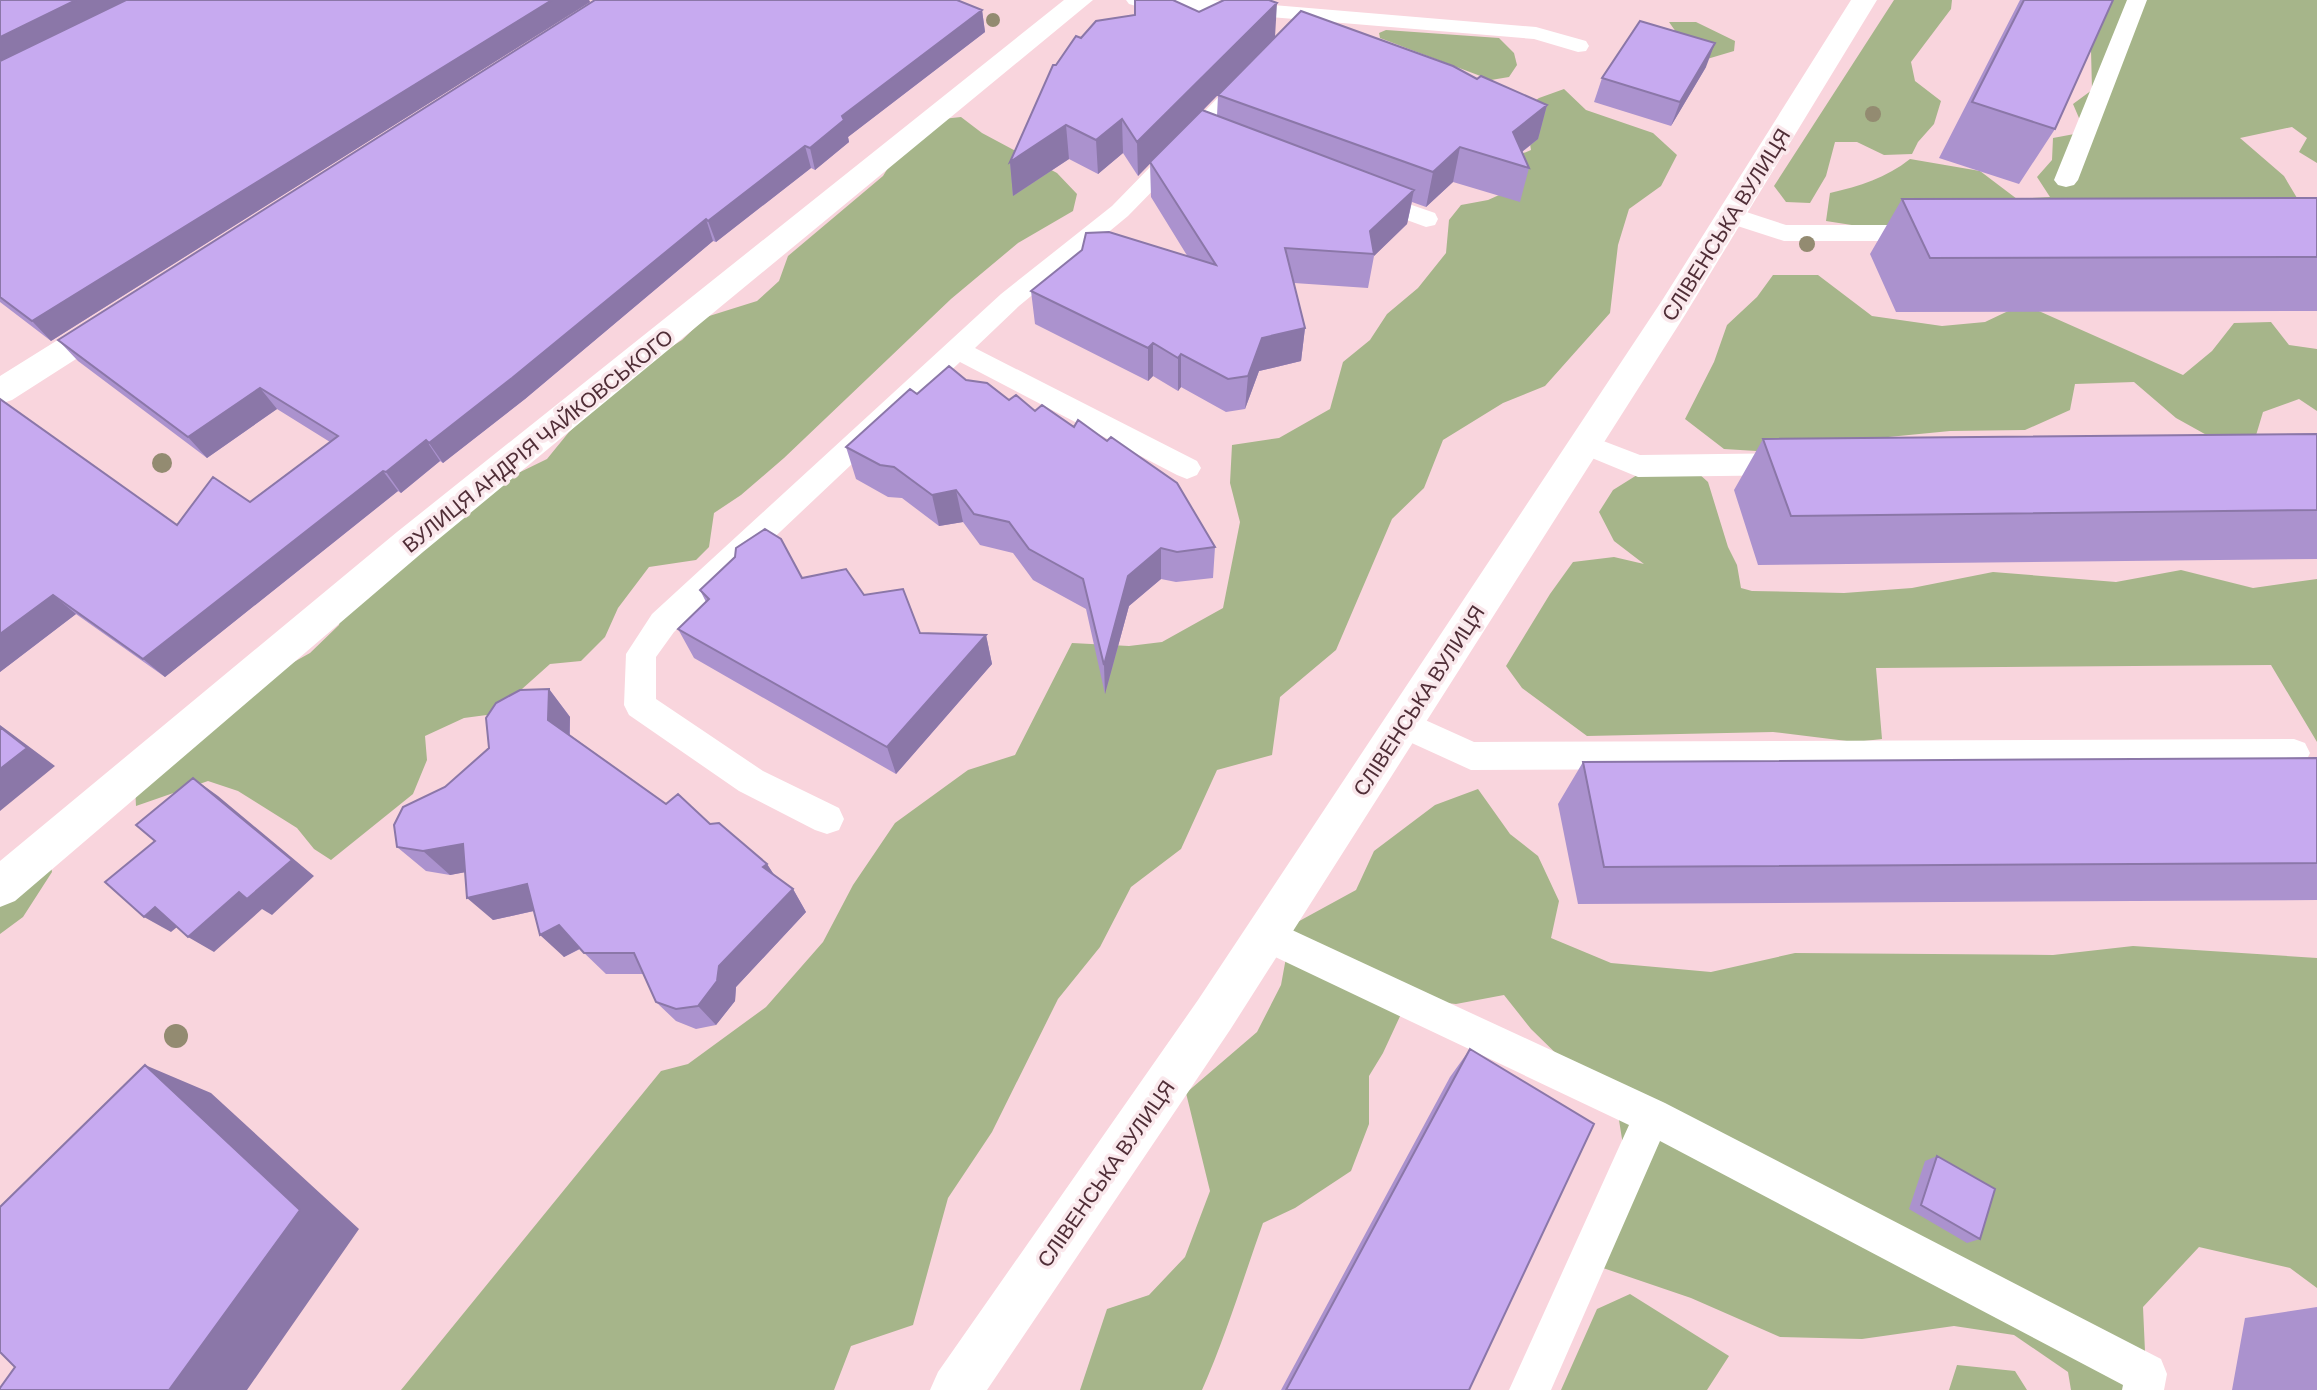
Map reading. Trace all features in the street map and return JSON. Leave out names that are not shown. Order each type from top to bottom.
[{"type":"main road","name":"ВУЛИЦЯ АНДРІЯ ЧАЙКОВСЬКОГО","points":[[0,887],[410,542],[1080,0]]},
{"type":"main road","name":"СЛІВЕНСЬКА ВУЛИЦЯ","points":[[956,1390],[1214,1015],[1731,215],[1864,0]]},
{"type":"main road","points":[[0,392],[141,303]]},
{"type":"lane","points":[[1136,0],[1332,10],[1536,33],[1578,46]]},
{"type":"lane","points":[[2066,180],[2137,0]]},
{"type":"lane","points":[[1294,36],[1332,10]]},
{"type":"lane","points":[[1332,10],[1343,43]]},
{"type":"lane","points":[[827,818],[751,780],[640,705],[641,654],[663,623],[956,349],[1010,300],[1209,137],[1268,61]]},
{"type":"lane","points":[[1350,190],[1426,219]]},
{"type":"lane","points":[[1731,215],[1784,233],[1949,233]]},
{"type":"lane","points":[[956,349],[1187,468]]},
{"type":"lane","points":[[1584,444],[1639,466],[1818,464]]},
{"type":"lane","points":[[1403,724],[1471,756],[2294,753]]},
{"type":"lane","points":[[1266,935],[1652,1116],[2146,1374],[2143,1390]]},
{"type":"lane","points":[[1530,1390],[1652,1116]]},
{"type":"green space","points":[[1894,0],[1952,0],[1951,9],[1911,62],[1915,81],[1941,101],[1934,124],[1918,142],[1912,154],[1884,155],[1857,142],[1835,142],[1826,176],[1810,203],[1786,202],[1774,186]]},
{"type":"green space","points":[[2089,0],[2317,0],[2317,163],[2299,152],[2307,138],[2292,127],[2240,138],[2284,176],[2300,203],[1871,228],[1826,221],[1830,193],[1872,180],[1910,159],[1980,171],[2017,199],[2050,197],[2037,177],[2052,160],[2053,138],[2085,132],[2073,104],[2092,90],[2091,50],[2082,13]]},
{"type":"green space","points":[[1669,22],[1696,22],[1735,41],[1734,51],[1697,62]]},
{"type":"green space","points":[[1386,30],[1499,38],[1514,53],[1517,65],[1509,77],[1491,80],[1380,38],[1379,33]]},
{"type":"green space","points":[[1564,89],[1586,110],[1653,133],[1677,155],[1661,186],[1629,209],[1618,245],[1610,313],[1545,386],[1503,403],[1443,440],[1424,488],[1392,519],[1336,650],[1280,697],[1272,755],[1217,770],[1181,849],[1131,887],[1100,947],[1058,999],[992,1132],[948,1198],[913,1325],[851,1346],[834,1390],[401,1390],[661,1071],[688,1064],[766,1007],[823,942],[853,885],[895,823],[968,770],[1015,755],[1072,643],[1129,646],[1162,642],[1223,608],[1240,522],[1230,483],[1232,445],[1279,438],[1330,409],[1343,362],[1370,340],[1387,314],[1418,288],[1446,253],[1449,220],[1461,205],[1488,200],[1508,191],[1507,160],[1531,150],[1524,108],[1539,98]]},
{"type":"green space","points":[[961,117],[982,133],[1057,173],[1077,194],[1073,211],[1018,243],[951,299],[784,458],[741,495],[714,513],[709,547],[696,560],[649,567],[618,608],[605,637],[581,661],[550,664],[494,714],[464,718],[425,736],[427,760],[413,794],[331,860],[314,849],[297,828],[238,791],[208,781],[136,806],[135,786],[256,683],[310,653],[339,625],[346,588],[508,478],[547,459],[569,432],[641,366],[682,340],[706,317],[757,301],[779,281],[788,256],[883,176],[909,134],[924,121]]},
{"type":"green space","points":[[1773,275],[1818,275],[1872,316],[1942,326],[1985,322],[2023,304],[2183,375],[2212,351],[2234,323],[2271,322],[2289,345],[2317,349],[2317,411],[2299,399],[2263,412],[2254,442],[2212,438],[2176,418],[2134,382],[2075,384],[2070,410],[2025,430],[1950,431],[1827,443],[1773,452],[1724,449],[1685,419],[1714,362],[1727,325],[1757,297]]},
{"type":"green space","points":[[1678,455],[1708,482],[1728,547],[1737,565],[1741,588],[1752,591],[1844,593],[1912,588],[1993,572],[2116,582],[2181,570],[2253,588],[2317,579],[2317,742],[2271,665],[1876,668],[1882,739],[1855,742],[1773,732],[1587,736],[1522,688],[1506,666],[1573,562],[1614,557],[1644,564],[1614,541],[1599,512],[1613,490],[1653,465]]},
{"type":"green space","points":[[1478,789],[1510,834],[1538,856],[1559,901],[1551,938],[1611,963],[1711,972],[1795,953],[2053,955],[2133,946],[2317,958],[2317,1288],[2290,1268],[2199,1247],[2143,1307],[2146,1374],[2134,1390],[2071,1390],[2068,1372],[2014,1335],[1954,1326],[1862,1339],[1780,1337],[1691,1298],[1603,1268],[1627,1170],[1618,1114],[1531,1029],[1504,995],[1456,1004],[1408,999],[1369,1076],[1369,1124],[1351,1171],[1295,1208],[1263,1223],[1227,1328],[1202,1390],[1080,1390],[1107,1309],[1149,1295],[1185,1257],[1210,1191],[1186,1093],[1257,1032],[1281,985],[1292,925],[1356,890],[1374,851],[1435,805]]},
{"type":"green space","points":[[50,861],[52,872],[23,917],[0,934],[0,878]]},
{"type":"green space","points":[[1630,1294],[1729,1356],[1707,1390],[1561,1390],[1597,1309]]},
{"type":"green space","points":[[1957,1365],[2015,1371],[2027,1390],[1949,1390]]},
{"type":"building","points":[[0,0],[76,0],[0,37]]},
{"type":"building","points":[[126,0],[552,0],[32,321],[0,297],[0,61]]},
{"type":"building","points":[[595,0],[957,0],[982,10],[842,116],[844,120],[810,148],[805,146],[708,221],[706,219],[429,443],[426,440],[386,472],[383,471],[143,659],[53,595],[0,634],[0,399],[177,525],[213,477],[250,502],[338,436],[260,388],[188,437],[58,340]]},
{"type":"building","points":[[1135,0],[1173,0],[1199,12],[1224,0],[1269,0],[1277,3],[1137,142],[1122,119],[1096,140],[1066,125],[1010,162],[1053,65],[1056,65],[1076,36],[1081,38],[1096,21],[1135,15]]},
{"type":"building","points":[[2024,0],[2113,0],[2055,129],[1972,102]]},
{"type":"building","points":[[1301,11],[1453,66],[1477,79],[1481,76],[1547,105],[1513,132],[1529,168],[1460,147],[1433,172],[1218,95]]},
{"type":"building","points":[[1640,21],[1715,43],[1680,102],[1602,78]]},
{"type":"building","points":[[1202,110],[1414,190],[1370,231],[1374,254],[1285,248],[1305,328],[1262,338],[1248,376],[1228,379],[1181,354],[1178,358],[1153,343],[1148,348],[1031,291],[1082,250],[1086,233],[1109,232],[1216,265],[1150,162]]},
{"type":"building","points":[[2317,198],[2317,257],[1930,258],[1902,199]]},
{"type":"building","points":[[949,366],[966,380],[987,383],[1009,400],[1016,395],[1035,411],[1042,405],[1074,427],[1078,420],[1107,441],[1111,437],[1177,483],[1215,547],[1177,552],[1161,548],[1128,576],[1104,665],[1083,579],[1029,549],[1009,522],[974,514],[956,490],[932,495],[894,467],[880,465],[846,447],[910,389],[917,394]]},
{"type":"building","points":[[2317,434],[2317,510],[1791,516],[1763,439]]},
{"type":"building","points":[[765,529],[781,539],[802,578],[846,569],[864,595],[903,589],[920,633],[986,635],[887,747],[678,629],[709,599],[700,590],[735,557],[736,548]]},
{"type":"building","points":[[549,689],[548,720],[666,804],[678,794],[710,824],[719,823],[767,864],[763,867],[793,889],[719,966],[717,981],[698,1006],[676,1009],[656,1002],[634,953],[584,953],[559,925],[540,935],[527,884],[467,898],[463,844],[423,851],[397,847],[394,825],[403,807],[445,787],[489,748],[486,718],[496,703],[520,690]]},
{"type":"building","points":[[0,727],[27,748],[0,769]]},
{"type":"building","points":[[2317,758],[2317,863],[1604,867],[1583,762]]},
{"type":"building","points":[[193,778],[292,860],[247,899],[239,892],[188,937],[155,907],[144,917],[105,882],[155,841],[136,825]]},
{"type":"building","points":[[1470,1049],[1594,1124],[1469,1390],[1286,1390]]},
{"type":"building","points":[[145,1065],[300,1210],[169,1390],[0,1390],[15,1367],[0,1352],[0,1207]]},
{"type":"building","points":[[1937,1156],[1995,1189],[1980,1239],[1921,1205]]}]
